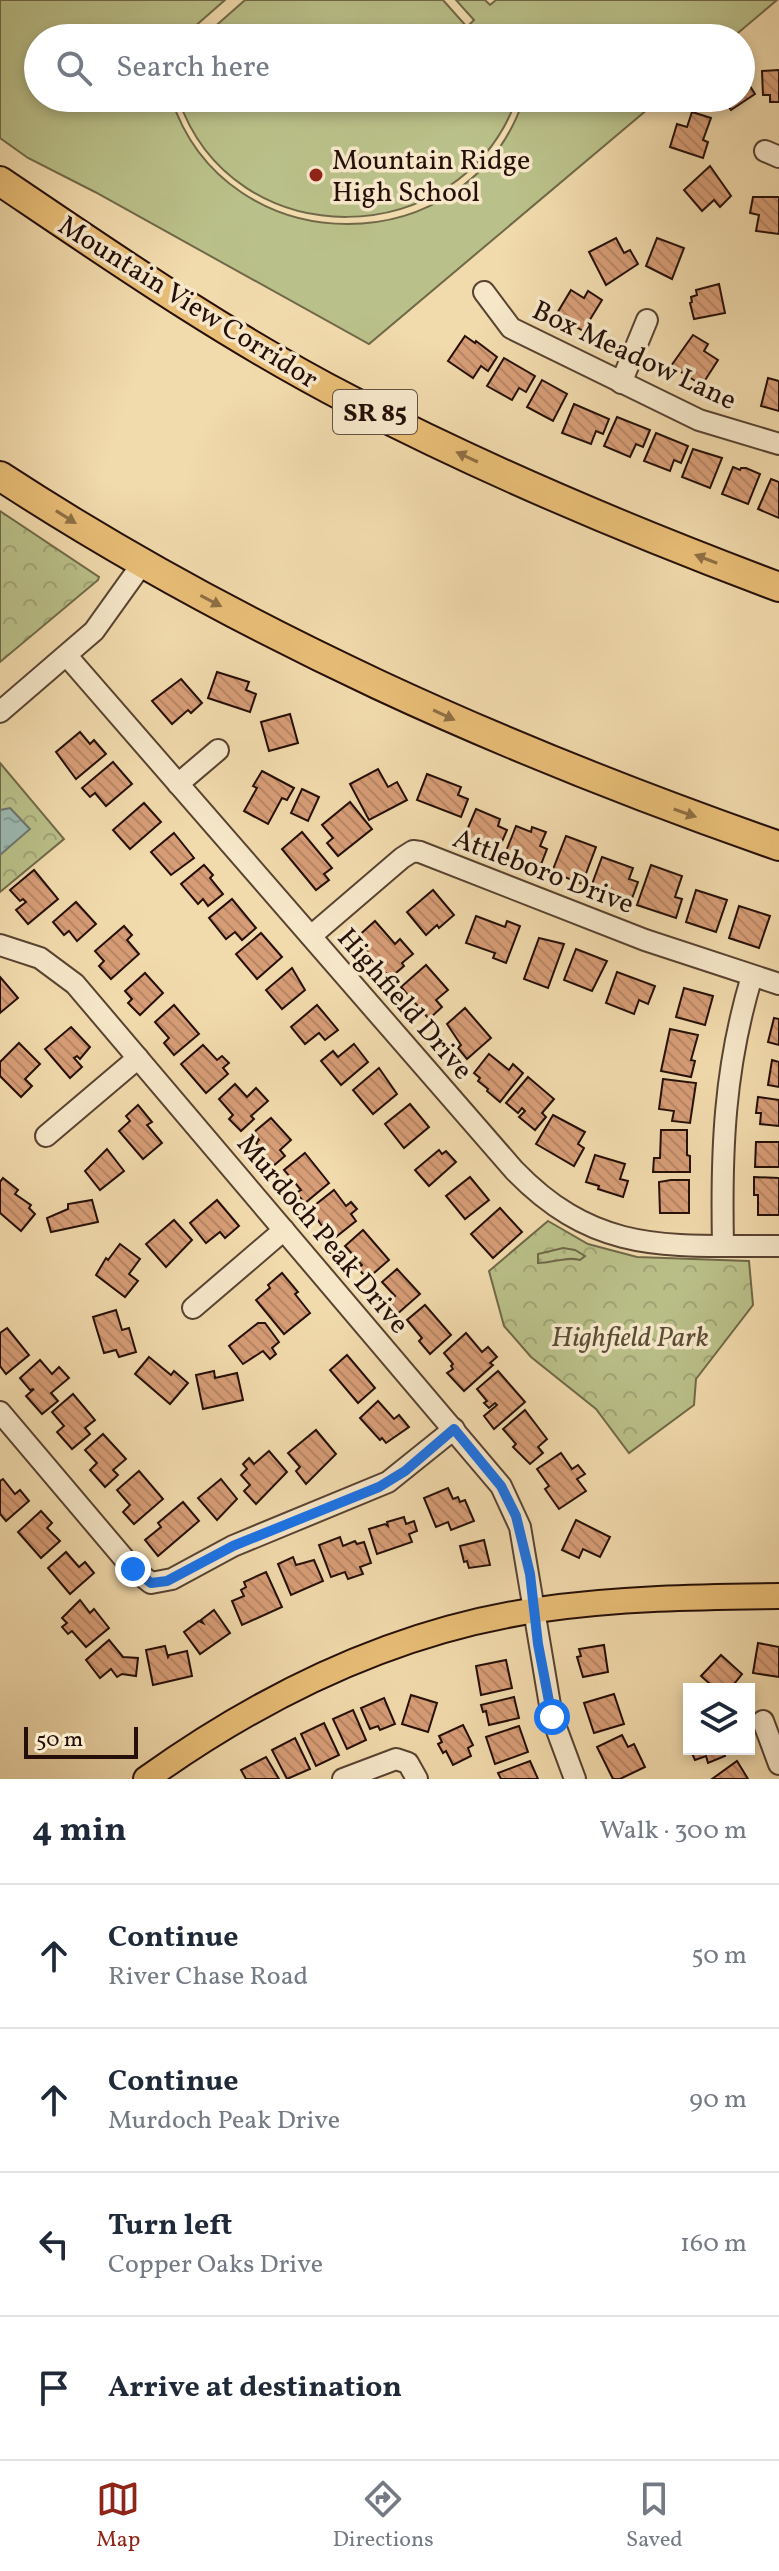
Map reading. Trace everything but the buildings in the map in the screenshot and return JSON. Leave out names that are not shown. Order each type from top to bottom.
[{"type":"highway","name":"Mountain View Corridor","points":[[0,181],[196,311],[348,399],[552,497],[779,587]]},
{"type":"highway","points":[[0,476],[142,564],[305,651],[493,738],[662,805],[779,846]]},
{"type":"main road","points":[[146,1779],[231,1722],[284,1692],[407,1642],[533,1610],[629,1599],[779,1596]]},
{"type":"street","name":"Box Meadow Lane","points":[[484,292],[511,328],[699,420],[779,444]]},
{"type":"street","points":[[621,383],[647,320]]},
{"type":"street","points":[[0,712],[67,656],[104,619],[142,564]]},
{"type":"street","name":"Highfield Drive","points":[[67,656],[514,1170],[548,1202],[588,1225],[631,1240],[653,1244],[779,1246]]},
{"type":"street","points":[[178,784],[218,750]]},
{"type":"street","name":"Attleboro Drive","points":[[311,936],[413,851],[645,940],[779,984]]},
{"type":"street","name":"Murdoch Peak Drive","points":[[0,945],[40,958],[65,975],[495,1477],[520,1527],[552,1717],[575,1779]]},
{"type":"street","points":[[723,1245],[724,1113],[735,1041],[752,976]]},
{"type":"street","points":[[46,1136],[138,1058]]},
{"type":"street","points":[[193,1308],[284,1230]]},
{"type":"street","points":[[0,1412],[133,1569],[146,1580],[156,1583],[172,1579],[262,1534],[379,1487],[405,1471],[454,1429]]},
{"type":"street","points":[[763,1721],[779,1764]]},
{"type":"street","points":[[343,1779],[396,1759],[408,1763],[417,1779]]},
{"type":"green space","points":[[0,0],[225,0],[198,24],[24,24],[24,112],[178,112],[200,153],[242,192],[292,216],[348,224],[403,216],[453,192],[495,153],[517,112],[644,112],[369,344],[28,158],[0,138]]},
{"type":"green space","points":[[245,0],[443,0],[464,24],[218,24]]},
{"type":"green space","points":[[456,0],[485,0],[490,5],[496,0],[777,0],[749,24],[470,24],[474,20]]},
{"type":"green space","points":[[186,112],[509,112],[489,150],[448,187],[399,209],[347,217],[294,210],[246,188],[206,150]]},
{"type":"green space","points":[[0,511],[99,577],[0,662]]},
{"type":"green space","points":[[0,763],[64,839],[0,892]]},
{"type":"green space","name":"Highfield Park","points":[[548,1221],[588,1244],[637,1257],[749,1261],[753,1305],[696,1379],[694,1405],[629,1453],[596,1409],[531,1357],[504,1326],[489,1271]]},
{"type":"green space","points":[[563,1248],[585,1256],[580,1260],[538,1263],[538,1254]]},
{"type":"water","points":[[10,808],[30,829],[0,855],[0,810]]},
{"type":"place","name":"Mountain Ridge High School","points":[[316,175]]},
{"type":"route","points":[[133,1569],[151,1583],[167,1581],[233,1546],[388,1482],[454,1429],[501,1486],[520,1527],[552,1717]]}]
